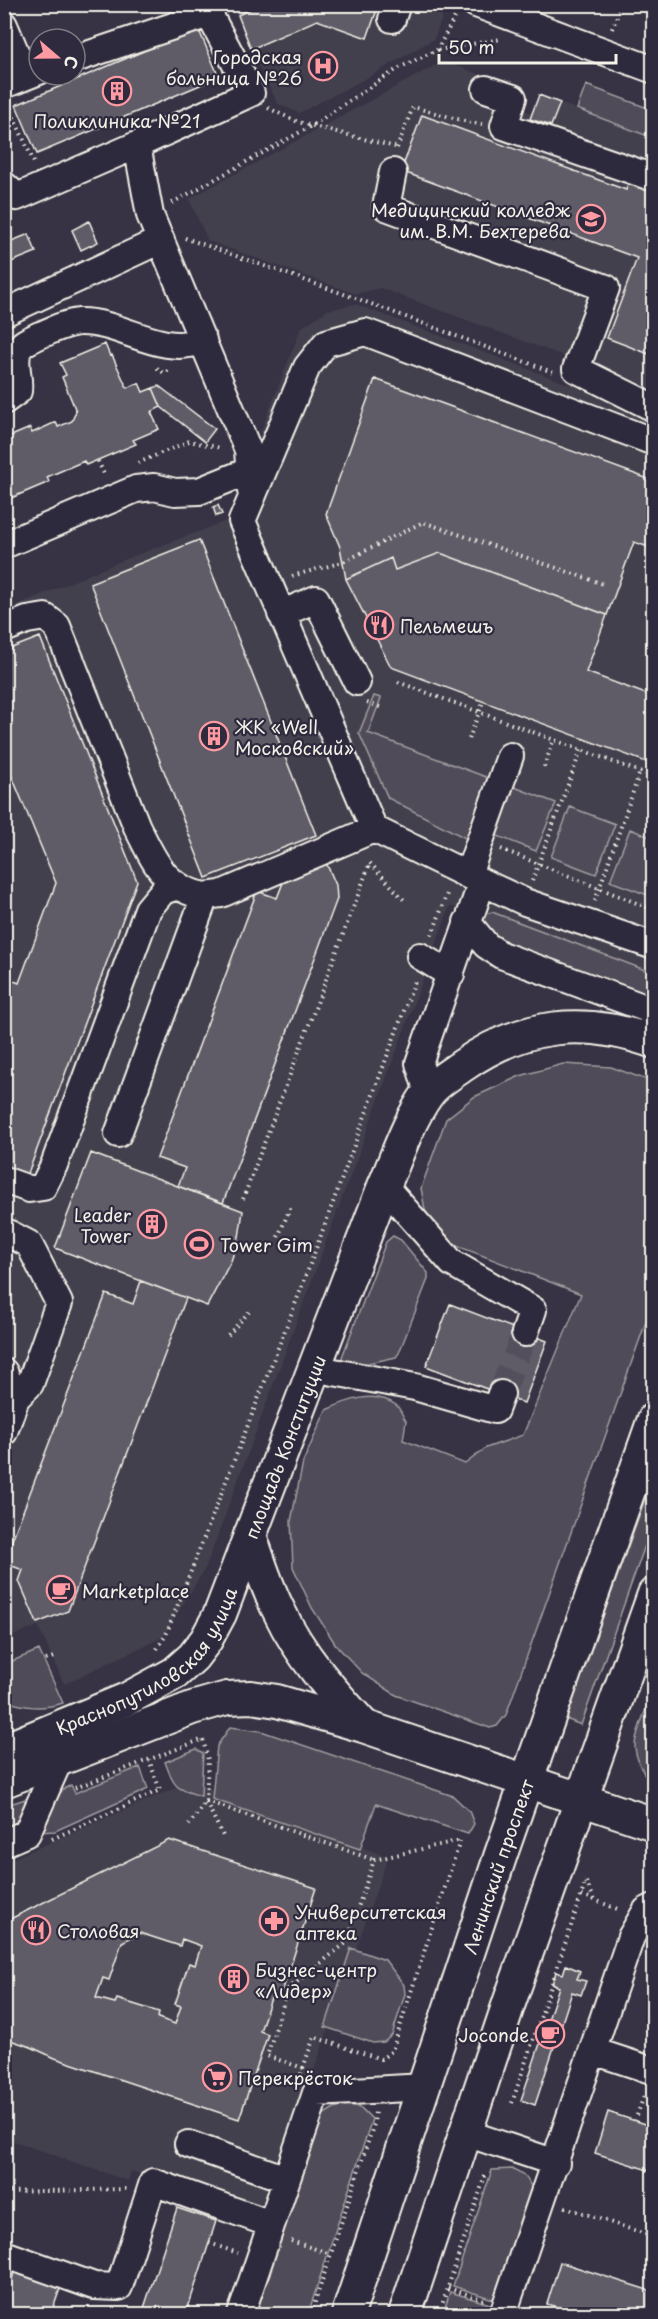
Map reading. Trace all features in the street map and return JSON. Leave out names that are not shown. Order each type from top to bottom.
[{"type":"main road","name":"площадь Конституции","points":[[363,1726],[332,1691],[281,1616],[268,1588],[250,1535],[312,1368],[384,1186],[412,1121],[428,1093],[476,1057],[509,1041],[539,1031],[565,1027],[592,1026],[654,1042]]},
{"type":"main road","name":"Ленинский проспект","points":[[348,2314],[527,1780],[654,1419]]},
{"type":"main road","name":"Краснопутиловская улица","points":[[4,1781],[55,1744],[127,1699],[175,1673],[193,1657],[206,1640],[219,1614],[250,1535]]},
{"type":"main road","points":[[405,2314],[654,1594]]},
{"type":"main road","name":"Краснопутиловская улица","points":[[4,1750],[55,1744],[227,1698],[251,1696],[277,1701],[363,1726]]},
{"type":"main road","points":[[363,1726],[654,1824]]},
{"type":"street","points":[[466,9],[654,70]]},
{"type":"street","points":[[4,185],[17,197],[251,93],[209,14],[87,54]]},
{"type":"street","points":[[4,25],[23,77]]},
{"type":"street","points":[[486,89],[513,98],[504,126],[654,178]]},
{"type":"street","points":[[137,145],[155,228],[248,450],[251,470],[250,501]]},
{"type":"street","points":[[395,160],[386,207],[606,288],[576,369],[654,408]]},
{"type":"street","points":[[4,313],[155,228]]},
{"type":"street","points":[[4,401],[18,391],[20,381],[16,359],[19,349],[27,341],[65,325],[80,322],[126,330],[164,345],[182,346],[203,340]]},
{"type":"street","points":[[363,833],[281,614],[242,521],[307,367],[326,343],[364,332],[654,442]]},
{"type":"street","points":[[4,545],[136,489],[154,487],[175,492],[199,490],[251,470]]},
{"type":"street","points":[[281,614],[316,599],[357,682]]},
{"type":"street","points":[[4,629],[27,620],[45,617],[57,626],[137,827],[158,867],[177,886],[191,894],[205,896],[221,894],[363,833],[525,902],[654,946]]},
{"type":"street","points":[[428,1093],[419,1063],[451,975],[467,922],[480,841],[510,756]]},
{"type":"street","points":[[4,1180],[29,1189],[43,1187],[54,1165],[148,909],[163,891],[177,886]]},
{"type":"street","points":[[118,1134],[205,896]]},
{"type":"street","points":[[467,922],[486,945],[501,954],[648,1009],[654,1018]]},
{"type":"street","points":[[421,957],[451,975]]},
{"type":"street","points":[[384,1186],[452,1263],[533,1310],[525,1333]]},
{"type":"street","points":[[4,1231],[29,1244],[59,1304],[30,1384],[16,1398],[4,1432]]},
{"type":"street","points":[[312,1368],[415,1387],[495,1410],[501,1394]]},
{"type":"street","points":[[4,1372],[16,1398]]},
{"type":"street","name":"Краснопутиловская улица","points":[[28,1838],[55,1744]]},
{"type":"street","points":[[502,2314],[556,2163],[631,1937],[646,1911],[654,1907]]},
{"type":"street","points":[[593,2050],[654,2071]]},
{"type":"street","points":[[241,2314],[316,2093],[425,2087]]},
{"type":"street","points":[[466,2133],[556,2163]]},
{"type":"street","points":[[188,2144],[286,2178]]},
{"type":"street","points":[[4,2254],[94,2286],[119,2287],[153,2182],[271,2227]]},
{"type":"path","points":[[437,50],[466,9]]},
{"type":"path","points":[[155,228],[399,68],[437,50],[504,39]]},
{"type":"path","points":[[251,93],[270,109],[395,160],[413,107],[472,123],[504,126]]},
{"type":"path","points":[[4,97],[44,185]]},
{"type":"path","points":[[155,228],[358,299],[552,374],[576,369]]},
{"type":"path","points":[[155,367],[164,373],[181,365]]},
{"type":"path","points":[[204,445],[226,448]]},
{"type":"path","points":[[98,460],[105,477]]},
{"type":"path","points":[[268,583],[343,562],[423,522],[606,585]]},
{"type":"path","points":[[399,682],[654,777]]},
{"type":"path","points":[[469,739],[483,702]]},
{"type":"path","points":[[544,766],[554,740]]},
{"type":"path","points":[[525,902],[581,750]]},
{"type":"path","points":[[587,924],[640,772]]},
{"type":"path","points":[[363,833],[370,863],[406,902]]},
{"type":"path","points":[[480,841],[654,910]]},
{"type":"path","points":[[243,1199],[370,863]]},
{"type":"path","points":[[157,1649],[170,1625],[301,1289],[421,957],[450,886],[475,879]]},
{"type":"path","points":[[278,1238],[292,1204]]},
{"type":"path","points":[[228,1335],[249,1312]]},
{"type":"path","points":[[46,1660],[56,1656]]},
{"type":"path","points":[[75,1788],[202,1739],[208,1760],[206,1801],[223,1836]]},
{"type":"path","points":[[28,1838],[160,1790],[149,1760]]},
{"type":"path","points":[[189,1825],[206,1801]]},
{"type":"path","points":[[206,1801],[374,1860],[461,1840],[392,2051],[381,2059],[374,2124],[311,2314]]},
{"type":"path","points":[[303,2068],[267,2056],[288,1989],[346,1943],[374,1860]]},
{"type":"path","points":[[512,2103],[586,1881],[595,1900]]},
{"type":"path","points":[[299,2078],[314,2037],[381,2059]]},
{"type":"path","points":[[439,2314],[486,2173]]},
{"type":"path","points":[[4,2192],[151,2188]]},
{"type":"path","points":[[565,2207],[654,2237]]},
{"type":"path","points":[[209,2243],[241,2254],[271,2227],[331,2254]]},
{"type":"path","points":[[188,2307],[211,2314]]},
{"type":"shaded area","name":"Городская больница №26","points":[[232,5],[447,5],[434,39],[367,78],[299,113],[278,104],[252,54]]},
{"type":"shaded area","points":[[443,61],[523,90],[517,107],[532,113],[531,119],[551,126],[560,103],[653,138],[653,389],[380,288],[356,294],[208,241],[189,199]]},
{"type":"shaded area","points":[[586,85],[653,110],[653,138],[577,109]]},
{"type":"shaded area","points":[[355,304],[643,412],[654,421],[653,981],[450,906],[206,1567],[163,1637],[64,1684],[38,1626],[5,1639],[5,610],[126,559],[226,521],[301,328],[327,310]]},
{"type":"shaded area","points":[[374,696],[381,698],[368,733],[494,780],[471,841],[388,798],[359,733]]},
{"type":"shaded area","points":[[509,785],[556,803],[536,851],[490,833]]},
{"type":"shaded area","points":[[570,807],[615,824],[596,874],[551,857]]},
{"type":"shaded area","points":[[630,829],[653,838],[653,897],[610,881]]},
{"type":"shaded area","points":[[492,912],[653,973],[653,1013],[479,943],[483,915]]},
{"type":"shaded area","points":[[563,1064],[611,1067],[653,1082],[653,1302],[506,1715],[497,1726],[490,1728],[396,1695],[362,1673],[336,1645],[312,1608],[293,1567],[291,1521],[303,1462],[326,1410],[343,1403],[370,1397],[388,1400],[397,1406],[406,1421],[403,1440],[465,1464],[486,1448],[523,1435],[581,1294],[445,1241],[431,1226],[421,1188],[446,1119],[474,1097],[520,1076]]},
{"type":"shaded area","points":[[393,1236],[401,1240],[428,1273],[428,1279],[396,1357],[355,1366],[343,1361],[342,1357],[386,1242]]},
{"type":"shaded area","points":[[653,1477],[653,1523],[581,1725],[566,1719]]},
{"type":"shaded area","points":[[39,1650],[63,1703],[34,1707],[5,1701],[5,1664]]},
{"type":"shaded area","points":[[653,1690],[654,1783],[643,1772],[635,1750],[640,1726]]},
{"type":"shaded area","points":[[230,1727],[261,1731],[453,1796],[469,1811],[474,1824],[468,1834],[376,1804],[360,1849],[212,1799],[217,1746]]},
{"type":"shaded area","points":[[196,1749],[203,1753],[201,1796],[180,1789],[171,1777],[165,1762]]},
{"type":"shaded area","points":[[140,1767],[148,1789],[55,1831],[39,1832],[51,1805],[64,1789],[71,1785],[75,1793]]},
{"type":"shaded area","points":[[191,1781],[388,1857],[263,2217],[131,2171],[128,2181],[5,2138],[5,1862]]},
{"type":"shaded area","points":[[25,1799],[20,1818],[4,1830],[4,1806]]},
{"type":"shaded area","points":[[351,1948],[385,1960],[404,1985],[405,1994],[392,2035],[384,2042],[373,2043],[325,2027]]},
{"type":"shaded area","points":[[347,2105],[360,2107],[372,2119],[308,2314],[253,2314],[321,2116],[334,2108]]},
{"type":"shaded area","points":[[513,2169],[526,2178],[533,2192],[502,2302],[453,2286],[492,2170]]},
{"type":"shaded area","points":[[450,2292],[500,2307],[495,2314],[443,2314]]},
{"type":"building","points":[[261,4],[379,4],[367,38],[317,20],[251,49],[238,15]]},
{"type":"building","points":[[638,4],[654,4],[654,10]]},
{"type":"building","name":"Поликлиника №21","points":[[198,28],[219,77],[37,154],[16,105],[59,87],[87,87],[87,75]]},
{"type":"building","points":[[539,95],[560,103],[551,126],[530,119]]},
{"type":"building","name":"Медицинский колледж им. В.М. Бехтерева","points":[[422,115],[626,190],[629,181],[654,190],[654,356],[607,338],[637,258],[401,171]]},
{"type":"building","points":[[89,221],[98,242],[81,250],[72,230]]},
{"type":"building","points":[[29,234],[36,252],[4,265],[4,244]]},
{"type":"building","points":[[105,344],[127,388],[139,383],[143,392],[153,388],[161,407],[151,412],[159,429],[133,440],[136,444],[86,465],[84,461],[47,477],[49,482],[4,501],[4,439],[30,428],[32,433],[56,422],[58,427],[72,421],[76,411],[62,377],[66,375],[60,363]]},
{"type":"building","points":[[375,379],[654,481],[654,549],[634,542],[607,615],[440,553],[395,570],[391,558],[346,579],[340,547],[326,514]]},
{"type":"building","points":[[159,386],[215,429],[205,442],[161,407],[153,388]]},
{"type":"building","points":[[218,505],[222,514],[216,516],[213,507]]},
{"type":"building","name":"ЖК «Well Московский»","points":[[199,540],[316,835],[206,878],[90,583]]},
{"type":"building","points":[[440,553],[607,615],[586,672],[654,697],[654,765],[391,667],[346,579],[391,558],[395,570]]},
{"type":"building","points":[[40,637],[137,881],[27,1176],[4,1168],[4,977],[19,983],[56,883],[4,757],[4,651]]},
{"type":"building","points":[[324,858],[336,885],[337,899],[223,1203],[178,1186],[185,1168],[157,1158],[257,891],[277,898],[284,880]]},
{"type":"building","name":"Leader Tower","points":[[91,1153],[243,1211],[239,1237],[231,1261],[207,1306],[55,1248]]},
{"type":"building","points":[[141,1281],[186,1298],[68,1611],[37,1623],[19,1581],[23,1570],[4,1563],[4,1561],[106,1294],[133,1304]]},
{"type":"building","points":[[450,1304],[547,1341],[524,1403],[426,1366]]},
{"type":"building","name":"Бизнес-центр «Лидер»","points":[[169,1840],[316,1888],[281,1995],[273,1992],[260,2031],[268,2034],[239,2119],[55,2058],[4,2038],[4,1922]],"holes":[[[140,1933],[180,1946],[182,1939],[201,1946],[195,1965],[189,1963],[175,2004],[181,2006],[175,2024],[158,2018],[159,2012],[117,1999],[115,2003],[96,1998],[103,1978],[109,1980],[122,1942]]]},
{"type":"building","points":[[566,1965],[580,1971],[577,1979],[586,1981],[581,1995],[572,1992],[535,2105],[521,2100],[559,1987],[552,1984],[556,1972],[563,1974]]},
{"type":"building","points":[[654,1980],[654,2007],[645,2005]]},
{"type":"building","points":[[608,2112],[654,2127],[654,2172],[595,2153]]},
{"type":"building","points":[[177,2208],[216,2221],[186,2314],[142,2314]]},
{"type":"building","points":[[560,2262],[654,2292],[654,2314],[579,2314],[547,2304]]},
{"type":"building","points":[[15,2270],[61,2286],[51,2314],[4,2314],[4,2302]]},
{"type":"tunnel","points":[[501,1394],[525,1333]]},
{"type":"place","name":"Городская больница №26","points":[[323,66]]},
{"type":"place","name":"Поликлиника №21","points":[[117,91]]},
{"type":"place","name":"Медицинский колледж им. В.М. Бехтерева","points":[[591,219]]},
{"type":"place","name":"Пельмешъ","points":[[379,625]]},
{"type":"place","name":"ЖК «Well Московский»","points":[[214,736]]},
{"type":"place","name":"Leader Tower","points":[[152,1224]]},
{"type":"place","name":"Tower Gim","points":[[199,1244]]},
{"type":"place","name":"Marketplace","points":[[61,1590]]},
{"type":"place","name":"Университетская аптека","points":[[274,1921]]},
{"type":"place","name":"Столовая","points":[[36,1930]]},
{"type":"place","name":"Бизнес-центр «Лидер»","points":[[234,1979]]},
{"type":"place","name":"Joconde","points":[[550,2034]]},
{"type":"place","name":"Перекрёсток","points":[[217,2077]]}]
